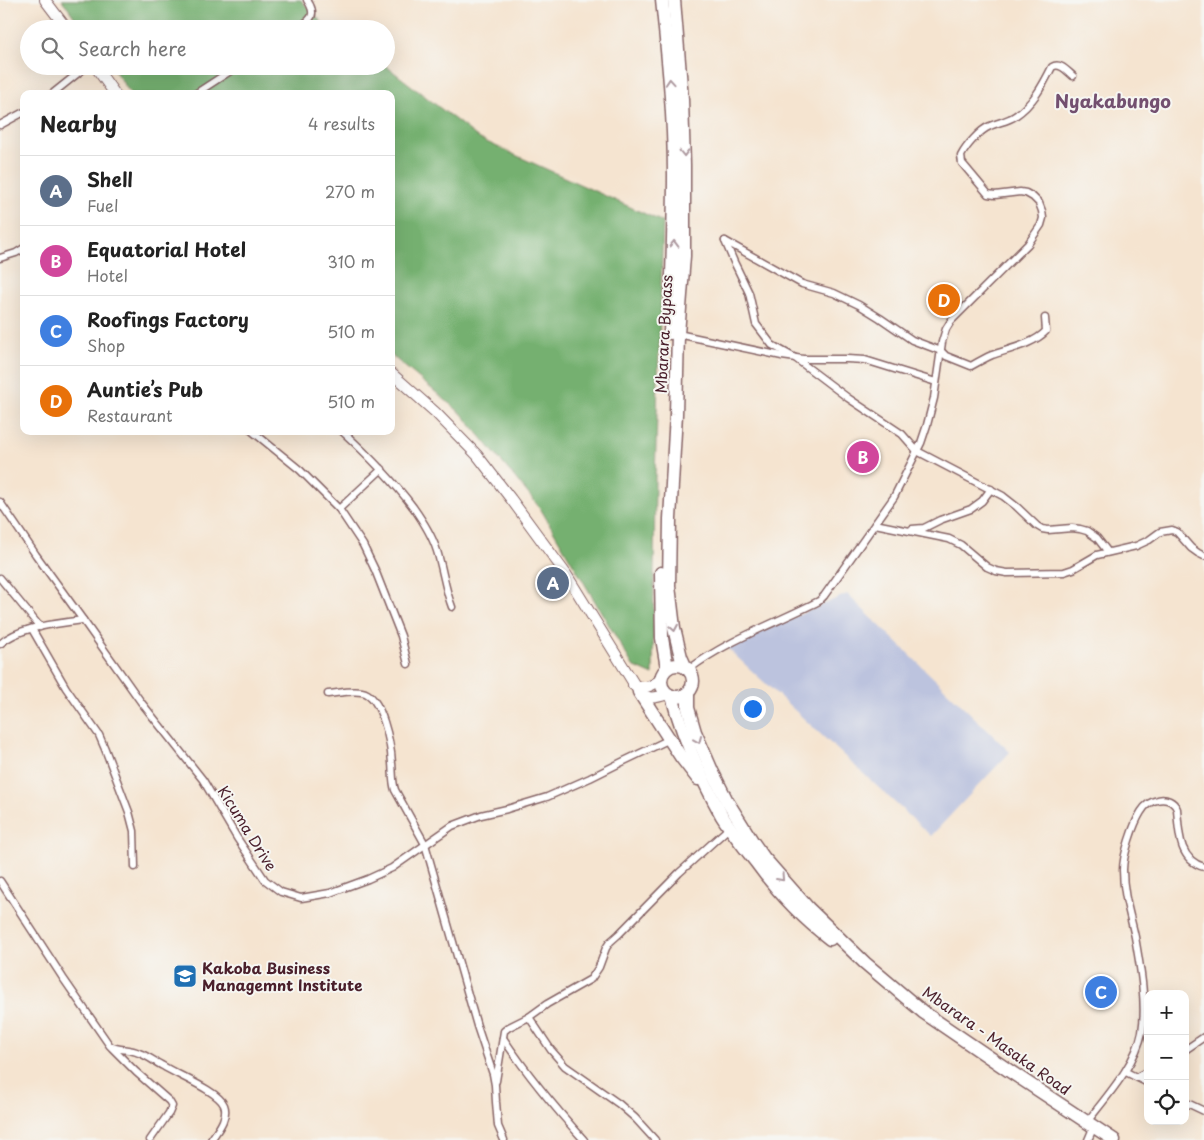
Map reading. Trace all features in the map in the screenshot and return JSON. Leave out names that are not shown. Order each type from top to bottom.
[{"type":"highway","name":"Mbarara Bypass","points":[[662,0],[670,86],[674,172],[674,249],[661,590],[662,638],[667,668]]},
{"type":"highway","name":"Mbarara Bypass","points":[[674,0],[682,99],[684,256],[678,334],[669,586],[674,628],[681,657],[687,669]]},
{"type":"highway","points":[[669,695],[680,697],[688,693],[692,686],[692,674],[677,664],[667,668],[660,680],[662,688],[669,695],[679,722],[686,755]]},
{"type":"highway","points":[[636,689],[670,739],[686,755]]},
{"type":"highway","name":"Mbarara - Masaka Road","points":[[688,693],[688,708],[694,732],[727,801],[764,858],[808,908],[865,963],[923,1012],[1114,1140]]},
{"type":"highway","name":"Mbarara - Masaka Road","points":[[686,755],[693,773],[711,794],[730,827],[774,886],[817,929],[865,963]]},
{"type":"main road","points":[[45,0],[60,20]]},
{"type":"main road","points":[[101,75],[112,90]]},
{"type":"main road","points":[[395,377],[435,412],[477,455],[566,574],[636,689],[649,698],[669,695]]},
{"type":"main road","points":[[636,689],[651,687],[660,680]]},
{"type":"street","points":[[307,0],[313,10],[310,20]]},
{"type":"street","points":[[687,669],[723,647],[819,601],[894,497],[917,451],[927,425],[934,398],[946,329],[1028,244],[1041,225],[1042,211],[1039,203],[1033,197],[1020,192],[995,196],[988,194],[962,163],[961,156],[986,128],[1014,117],[1025,108],[1037,94],[1054,65],[1057,64],[1073,76]]},
{"type":"street","points":[[57,90],[76,75]]},
{"type":"street","points":[[201,90],[224,75]]},
{"type":"street","points":[[0,125],[20,114]]},
{"type":"street","points":[[1045,318],[1046,331],[1042,336],[990,356],[971,366],[946,356],[941,351],[912,340],[859,305],[834,292],[802,284],[725,241],[749,293],[756,324],[772,345],[795,358],[848,398],[902,434],[917,451],[1003,496],[1037,526],[1042,529],[1054,530],[1080,528],[1097,538],[1108,552]]},
{"type":"street","points":[[0,257],[20,250]]},
{"type":"street","points":[[678,334],[795,358],[865,360],[936,382]]},
{"type":"street","points":[[257,435],[300,470],[339,509],[363,545],[401,636],[408,664]]},
{"type":"street","points":[[346,435],[399,488],[426,526],[437,550],[447,596],[452,608]]},
{"type":"street","points":[[339,509],[382,469]]},
{"type":"street","points":[[902,530],[924,528],[971,509],[982,501],[991,489]]},
{"type":"street","name":"Kicuma Drive","points":[[0,502],[141,702],[203,780],[237,838],[265,880],[281,892],[301,898],[330,894],[392,868],[452,826],[481,815],[547,796],[590,778],[670,739]]},
{"type":"street","points":[[875,524],[949,539],[961,545],[987,567],[1007,573],[1064,572],[1097,555],[1136,546],[1160,532],[1172,530],[1177,532],[1191,548],[1204,556]]},
{"type":"street","points":[[0,578],[40,627]]},
{"type":"street","points":[[0,644],[19,632],[83,620]]},
{"type":"street","points":[[32,629],[66,688],[99,735],[129,812],[134,832],[135,867]]},
{"type":"street","points":[[328,694],[364,692],[371,696],[378,706],[387,732],[394,790],[425,844],[477,1026],[493,1074],[498,1126],[504,1140]]},
{"type":"street","points":[[1088,1140],[1091,1124],[1126,1072],[1142,1031],[1144,1001],[1135,936],[1125,898],[1123,869],[1126,849],[1140,813],[1146,805],[1153,801],[1164,799],[1175,805],[1181,844],[1187,856],[1204,867]]},
{"type":"street","points":[[495,1085],[504,1031],[591,979],[599,967],[610,942],[730,827]]},
{"type":"street","points":[[0,881],[110,1046],[136,1072],[169,1100],[172,1106],[170,1113],[150,1140]]},
{"type":"street","points":[[529,1017],[551,1050],[565,1066],[619,1104],[655,1140]]},
{"type":"street","points":[[1189,1047],[1204,1037]]},
{"type":"street","points":[[503,1038],[521,1065],[561,1115],[584,1140]]},
{"type":"street","points":[[110,1046],[116,1049],[138,1052],[209,1091],[218,1098],[224,1106],[224,1119],[211,1140]]},
{"type":"street","points":[[1126,1072],[1144,1081]]},
{"type":"street","points":[[1137,1077],[1144,1073]]},
{"type":"street","points":[[1189,1104],[1204,1112]]},
{"type":"shaded area","points":[[847,594],[1010,752],[931,836],[726,647]]},
{"type":"green space","points":[[62,0],[301,0],[320,20],[76,20]]},
{"type":"green space","points":[[395,73],[480,139],[663,222],[655,478],[653,675],[633,666],[540,508],[462,414],[395,358],[395,90],[128,90],[117,75],[395,75]]},
{"type":"place","name":"Auntie’s Pub","points":[[944,300]]},
{"type":"place","name":"Equatorial Hotel","points":[[863,457]]},
{"type":"place","name":"Shell","points":[[553,583]]},
{"type":"place","name":"Kakoba Business Managemnt Institute","points":[[185,976]]},
{"type":"place","name":"Roofings Factory","points":[[1101,992]]},
{"type":"district","name":"Nyakabungo","points":[[1113,100]]}]
